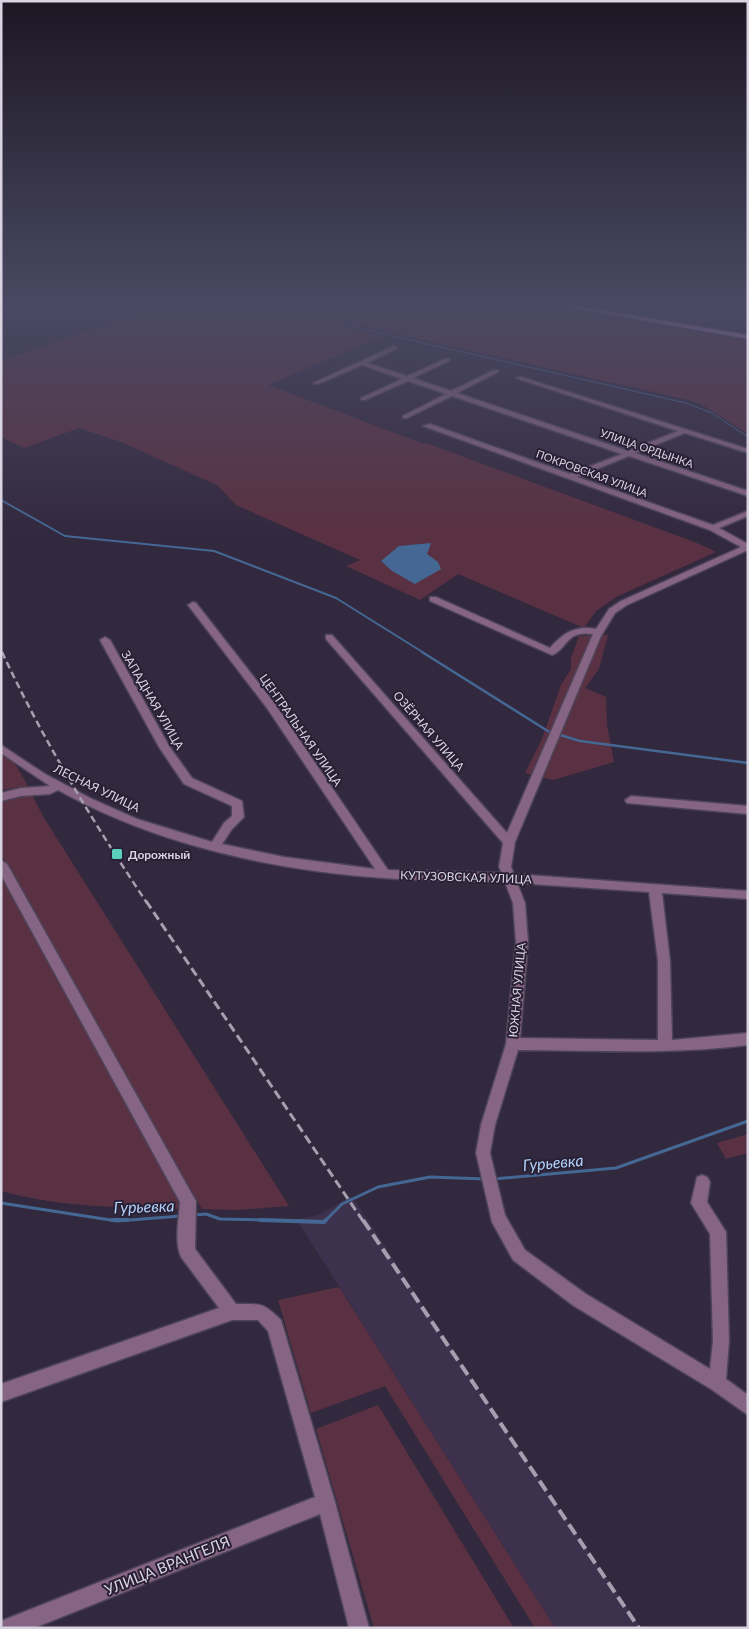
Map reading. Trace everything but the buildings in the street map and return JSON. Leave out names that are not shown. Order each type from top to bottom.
[{"type":"street","points":[[363,400],[400,382]]},
{"type":"street","name":"УЛИЦА ОРДЫНКА","points":[[420,382],[748,494]]},
{"type":"street","points":[[405,417],[474,382]]},
{"type":"street","points":[[533,382],[748,451]]},
{"type":"street","name":"ПОКРОВСКАЯ УЛИЦА","points":[[426,426],[713,528],[748,547]]},
{"type":"street","points":[[570,477],[684,430]]},
{"type":"street","points":[[713,528],[748,513]]},
{"type":"street","points":[[507,878],[505,867],[510,842],[598,632],[612,611],[624,603],[748,547]]},
{"type":"street","points":[[433,599],[552,652],[568,633],[590,630],[598,632]]},
{"type":"street","name":"ЦЕНТРАЛЬНАЯ УЛИЦА","points":[[193,604],[271,706],[384,874]]},
{"type":"street","name":"ОЗЁРНАЯ УЛИЦА","points":[[329,637],[510,842]]},
{"type":"street","name":"ЗАПАДНАЯ УЛИЦА","points":[[105,640],[164,747],[188,781],[238,804],[238,817],[228,826],[214,847]]},
{"type":"street","name":"ЛЕСНАЯ УЛИЦА","points":[[1,748],[23,765],[58,786],[139,824],[187,839]]},
{"type":"street","points":[[1,797],[21,792],[50,790],[58,786]]},
{"type":"street","points":[[631,800],[748,810]]},
{"type":"street","name":"КУТУЗОВСКАЯ УЛИЦА","points":[[187,839],[214,847],[307,865],[384,874],[507,878],[748,895]]},
{"type":"street","points":[[1,864],[188,1201],[187,1252],[232,1312]]},
{"type":"street","name":"ЮЖНАЯ УЛИЦА","points":[[507,878],[519,903],[522,942],[512,1044],[488,1125],[482,1153],[498,1217],[519,1255],[580,1300],[717,1383],[748,1406]]},
{"type":"street","points":[[655,889],[664,961],[665,1044]]},
{"type":"street","points":[[512,1044],[665,1044],[724,1042],[748,1039]]},
{"type":"street","points":[[702,1182],[699,1203],[718,1232],[721,1341],[717,1383]]},
{"type":"street","points":[[1,1393],[232,1312],[261,1312],[275,1326],[326,1502],[359,1628]]},
{"type":"street","name":"УЛИЦА ВРАНГЕЛЯ","points":[[8,1628],[326,1502]]},
{"type":"shaded area","points":[[1,382],[275,382],[268,385],[697,543],[716,552],[616,597],[596,611],[584,628],[458,574],[420,600],[346,566],[360,560],[236,505],[217,485],[121,442],[79,428],[24,448],[1,437]]},
{"type":"shaded area","points":[[610,382],[748,382],[748,434],[703,405],[689,400]]},
{"type":"shaded area","points":[[608,635],[599,669],[585,688],[606,697],[607,725],[614,762],[553,780],[525,773],[542,739],[561,685],[571,669],[571,658],[579,636]]},
{"type":"shaded area","points":[[1,750],[14,762],[28,786],[1,790]]},
{"type":"shaded area","points":[[31,793],[44,818],[289,1206],[238,1210],[202,1209],[1,854],[1,800]]},
{"type":"shaded area","points":[[1,876],[185,1209],[70,1204],[24,1197],[1,1191]]},
{"type":"shaded area","points":[[748,1134],[748,1153],[726,1159],[717,1143]]},
{"type":"shaded area","points":[[352,1196],[487,1403],[641,1628],[555,1628],[297,1220],[318,1215]]},
{"type":"shaded area","points":[[339,1287],[555,1628],[535,1628],[385,1386],[311,1413],[278,1300]]},
{"type":"shaded area","points":[[378,1405],[514,1628],[374,1628],[316,1429]]},
{"type":"water","points":[[431,543],[427,554],[438,562],[441,569],[415,584],[392,571],[381,561],[399,546]]},
{"type":"waterway","points":[[594,382],[686,403],[712,413],[748,437]]},
{"type":"waterway","points":[[1,500],[65,536],[214,551],[336,598],[424,653]]},
{"type":"waterway","points":[[422,652],[551,733]]},
{"type":"waterway","points":[[557,734],[580,741],[748,763]]},
{"type":"waterway","name":"Гурьевка","points":[[493,1179],[616,1168],[748,1121]]},
{"type":"waterway","name":"Гурьевка","points":[[260,1220],[324,1222],[342,1204],[378,1187],[430,1177],[485,1179]]},
{"type":"waterway","name":"Гурьевка","points":[[1,1203],[117,1221],[181,1216]]},
{"type":"waterway","name":"Гурьевка","points":[[194,1215],[206,1214],[220,1219],[303,1221]]},
{"type":"waterway","name":"Гурьевка","points":[[112,1220],[128,1220]]},
{"type":"railway","points":[[2,652],[52,749],[107,842],[147,903]]},
{"type":"railway","points":[[146,901],[363,1221]]},
{"type":"railway","points":[[363,1220],[639,1628]]},
{"type":"place","name":"Дорожный","points":[[117,854]]}]
